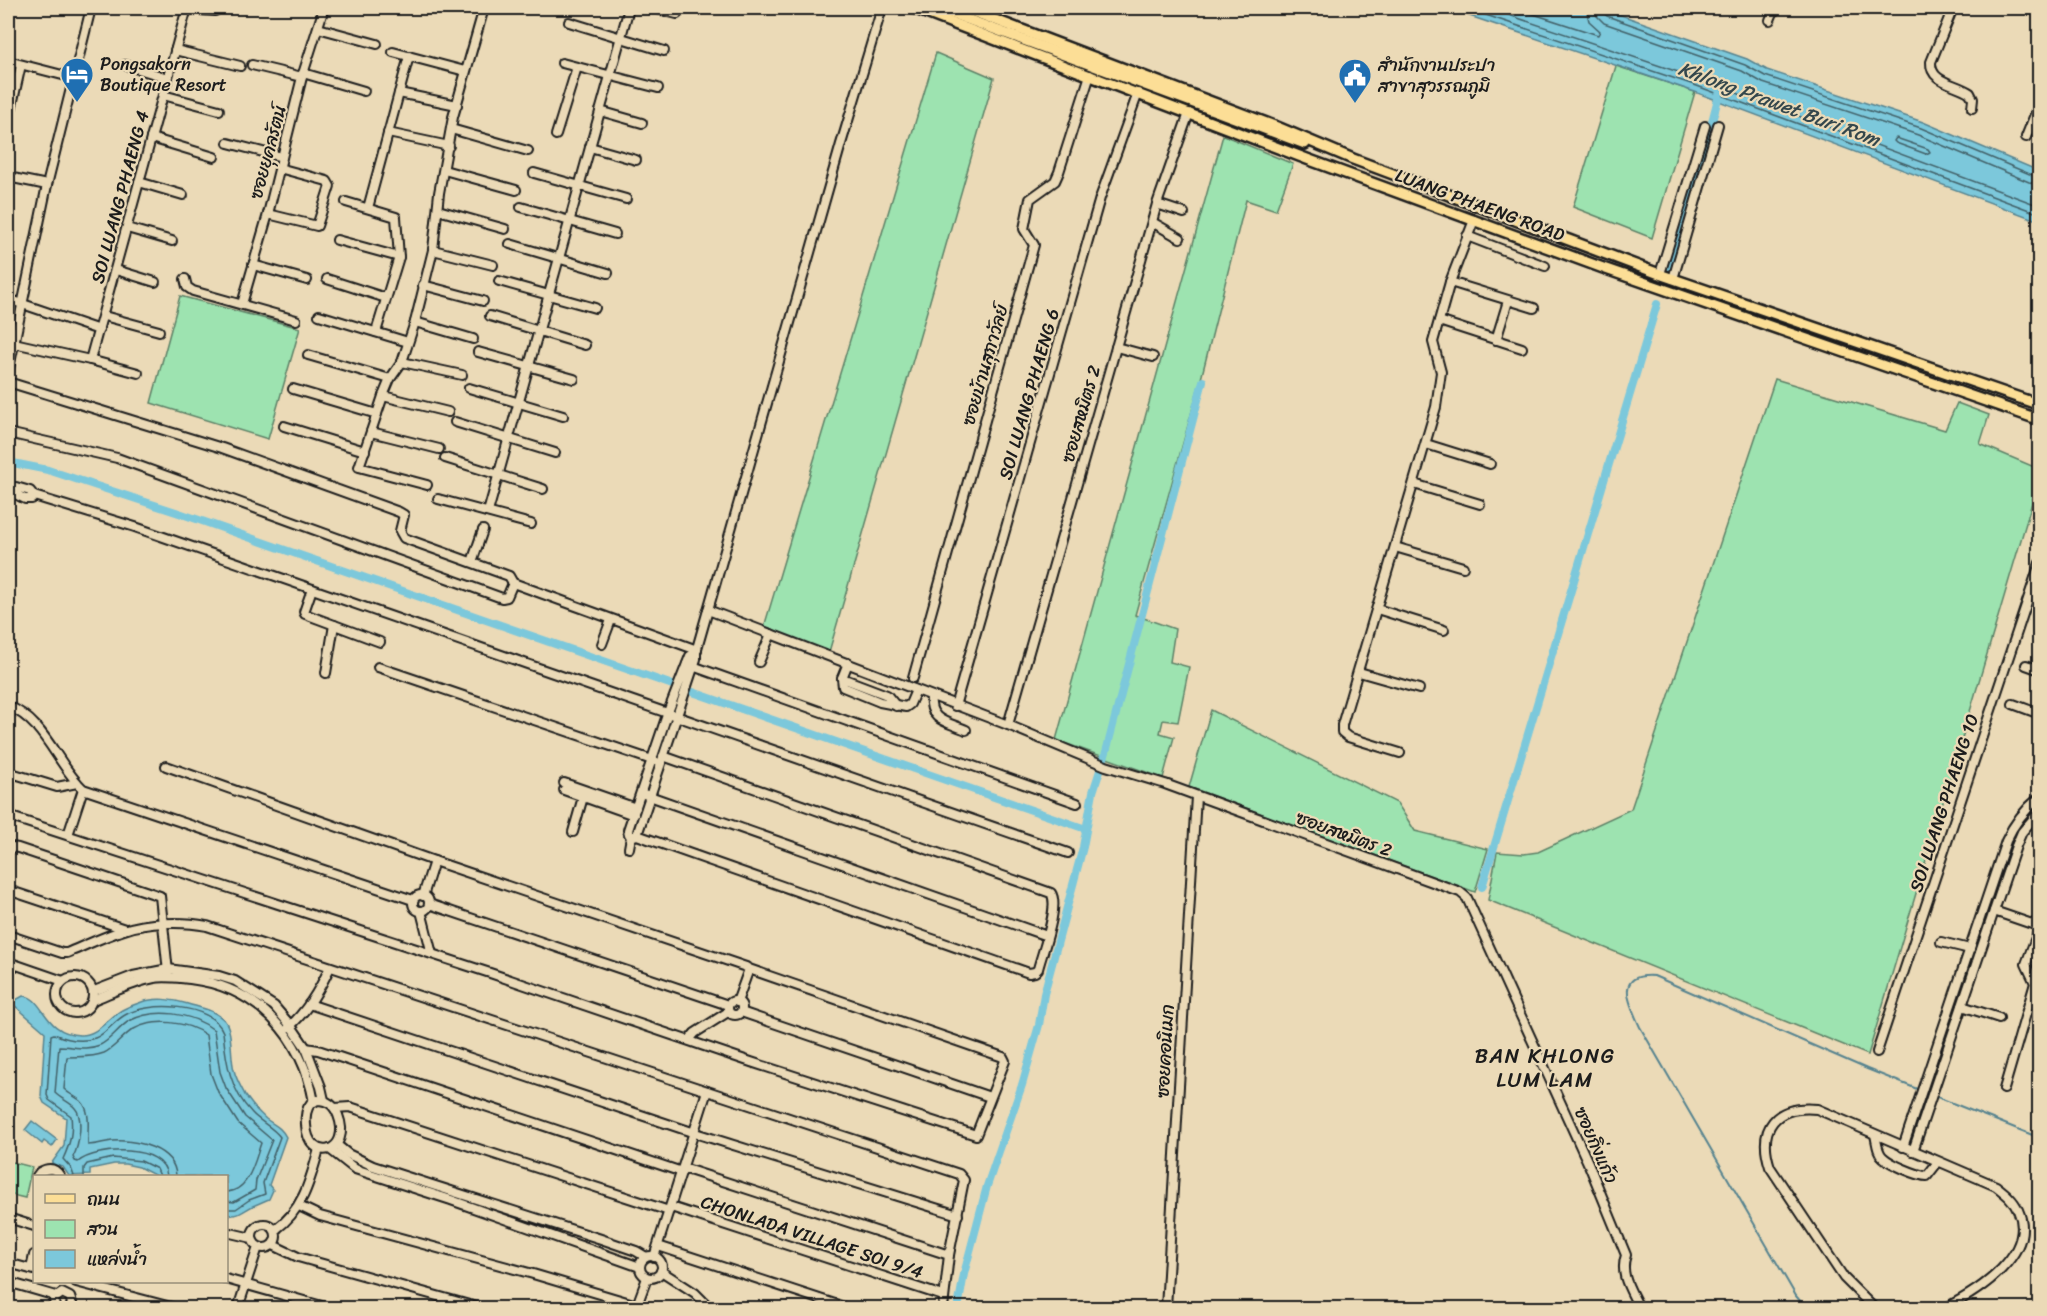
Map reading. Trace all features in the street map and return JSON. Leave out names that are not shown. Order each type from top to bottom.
[{"type":"main road","name":"LUANG PHAENG ROAD","points":[[914,8],[1678,295],[2040,420]]},
{"type":"main road","points":[[937,8],[1264,131],[1353,159]]},
{"type":"main road","name":"LUANG PHAENG ROAD","points":[[964,8],[1277,127],[1353,159],[1673,279],[2040,405]]},
{"type":"street","points":[[8,373],[47,185],[91,8]]},
{"type":"street","points":[[186,8],[215,11]]},
{"type":"street","name":"SOI LUANG PHAENG 4","points":[[90,360],[104,316],[186,8]]},
{"type":"street","name":"ซอยยุคลรัตน์","points":[[242,304],[268,214],[303,75],[324,8]]},
{"type":"street","points":[[427,485],[359,468],[383,396],[390,379],[402,362],[415,322],[433,250],[439,193],[457,105],[484,8]]},
{"type":"street","points":[[488,512],[629,8]]},
{"type":"street","points":[[653,8],[677,14]]},
{"type":"street","points":[[378,667],[652,760],[662,760],[1051,893],[1055,902],[1038,969],[1029,973],[628,834],[628,830],[635,811],[652,760],[668,712],[676,702],[687,674],[690,656],[696,651],[837,156],[882,8]]},
{"type":"street","points":[[1770,20],[1775,8]]},
{"type":"street","points":[[1953,8],[1931,62],[1930,70],[1933,75],[1970,93],[1973,99],[1972,108]]},
{"type":"street","points":[[569,22],[664,51]]},
{"type":"street","points":[[318,28],[377,44]]},
{"type":"street","points":[[175,50],[240,66]]},
{"type":"street","points":[[393,52],[465,71]]},
{"type":"street","points":[[368,208],[409,56]]},
{"type":"street","points":[[8,61],[74,78]]},
{"type":"street","points":[[562,63],[658,88]]},
{"type":"street","points":[[8,123],[21,65]]},
{"type":"street","points":[[125,65],[168,78]]},
{"type":"street","points":[[252,65],[364,91]]},
{"type":"street","points":[[556,135],[577,67]]},
{"type":"street","name":"ซอยบ้านสุภาวัลย์","points":[[913,678],[1034,245],[1026,234],[1023,224],[1030,199],[1055,181],[1090,75]]},
{"type":"street","points":[[399,93],[457,105]]},
{"type":"street","name":"SOI LUANG PHAENG 6","points":[[955,706],[1100,198],[1138,93]]},
{"type":"street","points":[[163,94],[219,110]]},
{"type":"street","points":[[2026,137],[2040,102]]},
{"type":"street","points":[[600,111],[642,123]]},
{"type":"street","name":"ซอยสหมิตร 2","points":[[1008,725],[1157,204],[1189,113]]},
{"type":"street","points":[[1673,279],[1718,125]]},
{"type":"street","points":[[1660,274],[1705,126]]},
{"type":"street","points":[[452,129],[528,151]]},
{"type":"street","points":[[388,133],[449,146]]},
{"type":"street","points":[[151,138],[214,157]]},
{"type":"street","points":[[228,143],[282,157]]},
{"type":"street","points":[[590,147],[636,159]]},
{"type":"street","points":[[268,214],[317,226],[330,186],[327,181],[279,168]]},
{"type":"street","points":[[444,170],[516,190]]},
{"type":"street","points":[[534,173],[626,199]]},
{"type":"street","points":[[8,177],[47,185]]},
{"type":"street","points":[[139,182],[183,195]]},
{"type":"street","points":[[346,202],[396,217],[399,257],[376,332]]},
{"type":"street","points":[[1157,204],[1184,213]]},
{"type":"street","points":[[521,207],[615,234]]},
{"type":"street","points":[[438,210],[505,229]]},
{"type":"street","points":[[1400,753],[1348,737],[1342,732],[1342,725],[1436,407],[1441,377],[1433,345],[1450,282],[1474,220]]},
{"type":"street","points":[[1152,222],[1180,238]]},
{"type":"street","points":[[127,228],[172,241]]},
{"type":"street","points":[[1467,236],[1545,266]]},
{"type":"street","points":[[337,240],[399,257]]},
{"type":"street","points":[[510,244],[608,273]]},
{"type":"street","points":[[433,250],[494,265]]},
{"type":"street","points":[[253,265],[307,280]]},
{"type":"street","points":[[116,270],[155,282]]},
{"type":"street","points":[[185,279],[185,285],[189,289],[296,320]]},
{"type":"street","points":[[327,279],[386,298]]},
{"type":"street","points":[[499,281],[595,308]]},
{"type":"street","points":[[1450,282],[1534,308]]},
{"type":"street","points":[[423,285],[483,301]]},
{"type":"street","points":[[8,299],[99,330]]},
{"type":"street","points":[[1496,340],[1508,301]]},
{"type":"street","points":[[319,315],[408,342]]},
{"type":"street","points":[[104,316],[159,331]]},
{"type":"street","points":[[490,316],[585,345]]},
{"type":"street","points":[[1439,321],[1522,348]]},
{"type":"street","points":[[415,322],[473,339]]},
{"type":"street","points":[[14,343],[90,360],[138,374]]},
{"type":"street","points":[[1116,347],[1153,357]]},
{"type":"street","points":[[478,352],[574,379]]},
{"type":"street","points":[[308,355],[390,379]]},
{"type":"street","points":[[402,362],[462,375]]},
{"type":"street","points":[[8,382],[222,448],[399,512],[404,515],[401,536],[509,576],[513,583],[696,651]]},
{"type":"street","points":[[469,388],[563,416]]},
{"type":"street","points":[[293,389],[377,414]]},
{"type":"street","points":[[383,396],[448,412]]},
{"type":"street","points":[[455,422],[555,453]]},
{"type":"street","points":[[284,426],[365,451]]},
{"type":"street","points":[[371,432],[439,449]]},
{"type":"street","points":[[8,433],[131,463],[502,598],[507,597],[513,583]]},
{"type":"street","points":[[1426,444],[1490,464]]},
{"type":"street","points":[[445,458],[543,489]]},
{"type":"street","points":[[1414,484],[1480,504]]},
{"type":"street","points":[[34,496],[135,527],[1068,853]]},
{"type":"street","points":[[438,499],[531,524]]},
{"type":"street","points":[[472,562],[483,530]]},
{"type":"street","points":[[1395,547],[1463,567]]},
{"type":"street","name":"SOI LUANG PHAENG 10","points":[[1877,1052],[2040,563]]},
{"type":"street","points":[[312,589],[304,613],[380,642]]},
{"type":"street","points":[[1377,609],[1444,630]]},
{"type":"street","name":"ซอยสหมิตร 2","points":[[708,610],[1008,725],[1105,765],[1196,795],[1460,892],[1467,897]]},
{"type":"street","points":[[602,644],[611,620]]},
{"type":"street","points":[[326,673],[334,625]]},
{"type":"street","points":[[759,662],[771,634]]},
{"type":"street","points":[[848,663],[842,678],[887,695],[896,706],[909,706],[916,690]]},
{"type":"street","points":[[690,665],[1077,803]]},
{"type":"street","points":[[2026,665],[2040,670]]},
{"type":"street","points":[[1359,672],[1419,689]]},
{"type":"street","points":[[931,696],[931,710],[936,717],[966,730]]},
{"type":"street","points":[[629,848],[662,760],[676,716],[676,702]]},
{"type":"street","points":[[2013,704],[2040,714]]},
{"type":"street","points":[[8,706],[34,722],[80,786],[68,835]]},
{"type":"street","points":[[8,816],[976,1135],[1005,1061],[1003,1057],[166,766]]},
{"type":"street","points":[[8,772],[57,787],[80,786],[413,900]]},
{"type":"street","points":[[564,786],[635,811],[583,797],[564,786]]},
{"type":"street","points":[[641,793],[1047,936]]},
{"type":"street","name":"ซอยคอนิเมก","points":[[1166,1308],[1196,795]]},
{"type":"street","points":[[573,832],[583,797]]},
{"type":"street","points":[[1903,1147],[2013,826],[2040,797]]},
{"type":"street","points":[[1913,1151],[2022,831],[2040,811]]},
{"type":"street","points":[[8,851],[18,848],[160,896],[168,973]]},
{"type":"street","points":[[423,896],[434,861]]},
{"type":"street","points":[[8,890],[125,929]]},
{"type":"street","points":[[413,900],[417,896],[423,896],[429,904],[728,1009],[735,1016],[741,1012]]},
{"type":"street","name":"ซอยกิ่งแก้ว","points":[[1467,897],[1588,1165],[1626,1255],[1623,1263],[1624,1275],[1639,1308]]},
{"type":"street","points":[[413,900],[414,908],[421,911],[429,904]]},
{"type":"street","points":[[421,911],[432,954]]},
{"type":"street","points":[[1994,911],[2037,930],[2026,964],[2035,983],[2004,1089]]},
{"type":"street","points":[[8,935],[67,953],[125,929],[164,924],[207,926],[959,1174],[964,1180],[943,1296],[943,1308]]},
{"type":"street","points":[[1941,942],[1970,949]]},
{"type":"street","points":[[8,962],[63,981]]},
{"type":"street","points":[[284,1031],[309,1004],[322,985],[330,967]]},
{"type":"street","points":[[737,1002],[749,969]]},
{"type":"street","points":[[168,973],[230,989],[252,1001],[267,1013],[284,1031],[302,1060],[314,1102]]},
{"type":"street","points":[[94,995],[133,976],[168,973],[219,976],[235,981],[274,1006],[306,1048],[324,1100],[335,1108],[342,1129],[341,1137],[334,1147],[323,1151],[315,1147],[309,1139],[306,1127],[308,1107],[314,1102],[324,1100]]},
{"type":"street","points":[[81,977],[91,985],[94,995],[91,1005],[81,1013],[75,1014],[63,1009],[57,998],[57,992],[63,981],[68,978],[81,977]]},
{"type":"street","points":[[689,1040],[728,1009],[732,1002],[737,1002]]},
{"type":"street","points":[[737,1002],[742,1007],[741,1012]]},
{"type":"street","points":[[309,1004],[695,1132],[958,1215]]},
{"type":"street","points":[[1962,1006],[1999,1018]]},
{"type":"street","points":[[741,1012],[990,1097]]},
{"type":"street","points":[[306,1048],[950,1255]]},
{"type":"street","points":[[639,1266],[658,1246],[707,1091]]},
{"type":"street","name":"CHONLADA VILLAGE SOI 9/4","points":[[335,1108],[350,1107],[943,1296]]},
{"type":"street","points":[[1874,1308],[1844,1278],[1770,1167],[1766,1153],[1766,1138],[1775,1118],[1790,1109],[1817,1109],[1996,1186],[2012,1199],[2022,1224],[2020,1240],[2014,1255],[2004,1268],[1966,1298],[1945,1308]]},
{"type":"street","points":[[1875,1134],[1879,1151],[1884,1159],[1917,1174],[1928,1176],[1938,1162]]},
{"type":"street","points":[[334,1147],[373,1166],[636,1251],[661,1262],[661,1271],[656,1277],[647,1278],[641,1274],[639,1266]]},
{"type":"street","points":[[334,1147],[355,1169],[639,1266]]},
{"type":"street","points":[[275,1230],[286,1222],[299,1206],[307,1190],[319,1149]]},
{"type":"street","points":[[38,1175],[51,1168],[59,1175]]},
{"type":"street","points":[[477,1209],[480,1199]]},
{"type":"street","points":[[299,1206],[320,1216],[533,1274],[636,1307],[647,1308]]},
{"type":"street","points":[[8,1218],[33,1226]]},
{"type":"street","points":[[228,1232],[252,1238],[258,1247],[266,1248],[273,1245],[276,1238],[275,1230],[269,1225],[260,1224],[254,1229],[252,1238]]},
{"type":"street","points":[[273,1245],[298,1257],[480,1308]]},
{"type":"street","points":[[658,1246],[847,1308]]},
{"type":"street","points":[[238,1308],[258,1247]]},
{"type":"street","points":[[8,1263],[32,1270]]},
{"type":"street","points":[[661,1271],[695,1293],[710,1308]]},
{"type":"street","points":[[636,1307],[647,1278]]},
{"type":"street","points":[[228,1280],[329,1308]]},
{"type":"street","points":[[8,1282],[56,1296]]},
{"type":"street","points":[[83,1283],[175,1308]]},
{"type":"street","points":[[55,1308],[53,1302],[56,1296],[62,1293],[70,1297],[72,1303],[70,1308]]},
{"type":"street","points":[[1865,1298],[1882,1308]]},
{"type":"green space","points":[[936,53],[994,78],[829,652],[764,627]]},
{"type":"green space","points":[[1616,66],[1695,92],[1652,238],[1573,207]]},
{"type":"green space","points":[[1223,135],[1293,164],[1276,210],[1246,200],[1202,375],[1135,615],[1175,629],[1170,662],[1189,667],[1178,722],[1163,720],[1160,733],[1174,737],[1163,778],[1056,740]]},
{"type":"green space","points":[[180,296],[300,328],[268,439],[151,403]]},
{"type":"green space","points":[[1775,379],[1945,430],[1957,403],[1989,415],[1980,444],[2039,469],[2039,479],[1868,1055],[1488,900],[1497,852],[1524,854],[1538,852],[1631,809]]},
{"type":"green space","points":[[1211,710],[1397,803],[1415,831],[1488,849],[1475,892],[1189,787]]},
{"type":"green space","points":[[8,1161],[32,1167],[25,1198],[8,1194]]},
{"type":"water","name":"Khlong Prawet Buri Rom","points":[[1446,8],[1601,8],[1747,59],[1767,70],[1923,122],[2039,171],[2039,221],[1695,92]]},
{"type":"water","points":[[23,996],[30,998],[58,1028],[80,1035],[92,1033],[126,1008],[151,1000],[164,999],[182,1002],[208,1010],[221,1017],[228,1025],[234,1070],[245,1095],[260,1114],[280,1128],[286,1137],[269,1185],[273,1190],[269,1199],[231,1215],[228,1214],[228,1175],[154,1175],[139,1167],[114,1164],[90,1169],[90,1175],[68,1175],[63,1167],[51,1164],[64,1146],[66,1118],[44,1103],[41,1096],[45,1032],[14,1005],[14,1001]]},
{"type":"water","points":[[32,1121],[57,1140],[52,1147],[44,1141],[42,1144],[25,1130]]},
{"type":"waterway","name":"Khlong Prawet Buri Rom","points":[[1669,266],[1699,171],[1720,91]]},
{"type":"waterway","points":[[1482,887],[1657,304]]},
{"type":"waterway","points":[[958,1308],[964,1274],[987,1186],[1022,1085],[1039,1025],[1044,994],[1083,847],[1093,792],[1106,752],[1203,381]]},
{"type":"waterway","points":[[8,462],[48,470],[182,514],[1083,828]]},
{"type":"waterway","points":[[1806,1308],[1796,1296],[1640,1027],[1629,1000],[1629,985],[1633,980],[1641,976],[1654,976],[1867,1069],[2040,1138]]},
{"type":"place","name":"Pongsakorn Boutique Resort","points":[[77,103]]},
{"type":"place","name":"สำนักงานประปา สาขาสุวรรณภูมิ","points":[[1355,104]]},
{"type":"district","name":"BAN KHLONG LUM LAM","points":[[1545,1068]]}]
